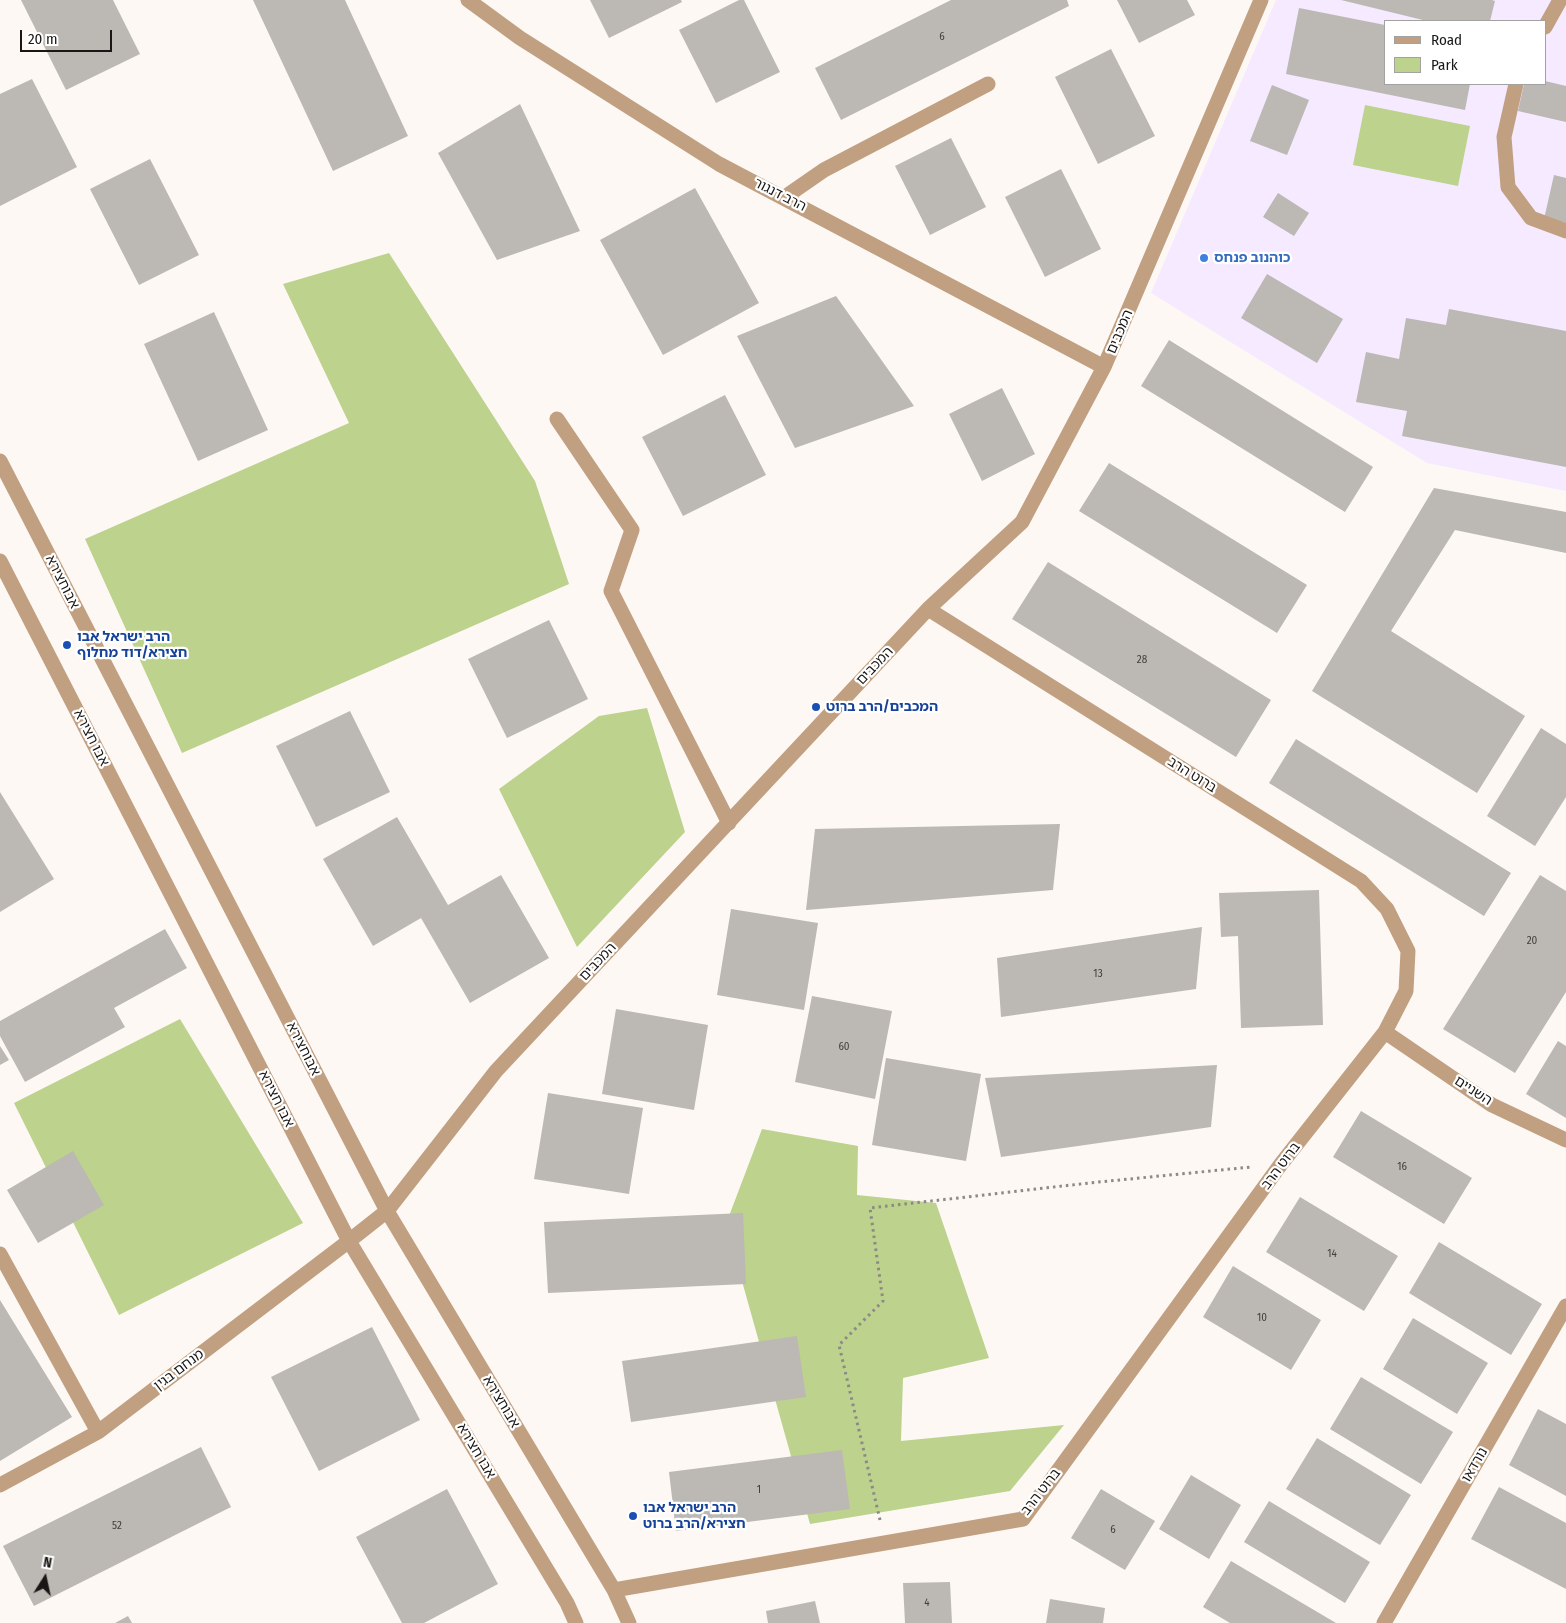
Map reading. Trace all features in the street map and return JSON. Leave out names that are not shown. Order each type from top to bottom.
[{"type":"street","name":"הרב דנגור","points":[[468,0],[520,38],[720,164],[1104,367]]},
{"type":"street","name":"המכבים","points":[[350,1241],[386,1211],[496,1071],[928,609],[1022,522],[1104,367],[1260,0]]},
{"type":"street","points":[[1546,25],[1560,0]]},
{"type":"street","points":[[785,197],[824,170],[988,84]]},
{"type":"street","points":[[1516,85],[1504,137],[1508,187],[1531,218],[1566,230]]},
{"type":"street","points":[[557,420],[632,530],[611,591],[728,823]]},
{"type":"street","name":"אבוחצירא","points":[[0,461],[386,1211],[614,1590],[629,1623]]},
{"type":"street","name":"אבו חצירא","points":[[0,561],[350,1241],[567,1603],[576,1623]]},
{"type":"street","name":"ברוט הרב","points":[[614,1590],[1023,1518],[1281,1164],[1385,1032],[1406,991],[1408,952],[1387,909],[1362,881],[928,609]]},
{"type":"street","name":"השניים","points":[[1385,1032],[1492,1105],[1566,1140]]},
{"type":"street","name":"מנחם בגין","points":[[0,1485],[98,1432],[350,1241]]},
{"type":"street","points":[[0,1254],[98,1432]]},
{"type":"street","name":"נורדאו","points":[[1384,1623],[1566,1306]]},
{"type":"path","points":[[886,1542],[840,1345],[883,1301],[870,1208],[1080,1184],[1281,1164]]},
{"type":"shaded area","points":[[1276,0],[1566,0],[1566,491],[1427,463],[1151,293]]},
{"type":"green space","points":[[1365,105],[1470,126],[1458,186],[1353,165]]},
{"type":"green space","points":[[389,253],[535,481],[569,584],[182,753],[85,539],[349,423],[283,284]]},
{"type":"green space","points":[[647,708],[685,832],[577,947],[499,789],[599,716]]},
{"type":"green space","points":[[180,1019],[303,1223],[119,1315],[14,1103]]},
{"type":"green space","points":[[762,1129],[858,1146],[857,1195],[936,1203],[989,1358],[903,1378],[901,1441],[1064,1425],[1010,1491],[810,1524],[726,1224]]},
{"type":"building","points":[[21,0],[113,0],[140,54],[66,90]]},
{"type":"building","points":[[253,0],[345,0],[408,136],[333,171]]},
{"type":"building","points":[[590,0],[681,0],[682,2],[609,38]]},
{"type":"building","points":[[739,0],[744,0],[780,72],[716,103],[679,30]]},
{"type":"building","points":[[951,0],[1067,0],[1069,6],[841,120],[815,68]]},
{"type":"building","points":[[1117,0],[1187,0],[1195,15],[1139,43]]},
{"type":"building","points":[[1341,0],[1495,1],[1490,20],[1423,20]]},
{"type":"building","points":[[1299,8],[1384,25],[1384,85],[1470,85],[1465,110],[1286,74]]},
{"type":"building","points":[[1111,49],[1155,136],[1098,164],[1055,77]]},
{"type":"building","points":[[32,79],[77,167],[0,206],[0,94]]},
{"type":"building","points":[[1546,81],[1566,86],[1566,122],[1518,111],[1524,85],[1546,85]]},
{"type":"building","points":[[1272,85],[1309,100],[1287,155],[1250,141]]},
{"type":"building","points":[[520,104],[580,231],[497,260],[438,153]]},
{"type":"building","points":[[951,138],[986,207],[930,235],[895,166]]},
{"type":"building","points":[[150,159],[199,255],[139,285],[90,189]]},
{"type":"building","points":[[1061,169],[1101,249],[1045,277],[1005,197]]},
{"type":"building","points":[[1554,175],[1566,178],[1566,224],[1544,219]]},
{"type":"building","points":[[695,188],[759,303],[663,355],[600,240]]},
{"type":"building","points":[[1278,193],[1309,213],[1294,236],[1263,217]]},
{"type":"building","points":[[1267,274],[1343,319],[1317,363],[1241,318]]},
{"type":"building","points":[[836,296],[914,406],[795,448],[737,336]]},
{"type":"building","points":[[1449,309],[1566,331],[1566,467],[1402,436],[1407,411],[1356,402],[1366,352],[1399,359],[1406,318],[1446,325]]},
{"type":"building","points":[[214,312],[268,430],[198,461],[144,344]]},
{"type":"building","points":[[1169,340],[1373,467],[1345,512],[1141,386]]},
{"type":"building","points":[[1002,388],[1035,454],[982,481],[949,414]]},
{"type":"building","points":[[725,395],[766,475],[683,516],[642,437]]},
{"type":"building","points":[[1109,463],[1307,585],[1277,633],[1079,511]]},
{"type":"building","points":[[1434,488],[1566,512],[1566,553],[1455,530],[1391,631],[1525,716],[1477,793],[1312,691]]},
{"type":"building","points":[[1048,562],[1271,700],[1236,757],[1012,619]]},
{"type":"building","points":[[549,620],[588,699],[507,738],[468,659]]},
{"type":"building","points":[[350,711],[390,792],[316,827],[276,746]]},
{"type":"building","points":[[1541,728],[1566,744],[1566,797],[1535,846],[1487,816]]},
{"type":"building","points":[[1296,739],[1511,873],[1484,916],[1269,783]]},
{"type":"building","points":[[0,792],[54,879],[0,912]]},
{"type":"building","points":[[397,817],[448,905],[501,875],[549,958],[470,1003],[421,918],[373,946],[323,859]]},
{"type":"building","points":[[1060,824],[1053,890],[806,910],[815,829]]},
{"type":"building","points":[[1540,875],[1566,891],[1566,992],[1515,1073],[1443,1029]]},
{"type":"building","points":[[1319,890],[1323,1025],[1241,1028],[1238,936],[1221,937],[1219,893]]},
{"type":"building","points":[[731,909],[818,923],[804,1010],[717,995]]},
{"type":"building","points":[[1202,927],[1196,989],[1001,1017],[997,958]]},
{"type":"building","points":[[165,929],[187,968],[114,1008],[125,1027],[25,1082],[0,1036],[0,1021]]},
{"type":"building","points":[[812,996],[892,1011],[875,1099],[795,1082]]},
{"type":"building","points":[[616,1009],[708,1025],[694,1110],[602,1094]]},
{"type":"building","points":[[1558,1041],[1566,1046],[1566,1118],[1526,1094]]},
{"type":"building","points":[[0,1046],[9,1060],[0,1065]]},
{"type":"building","points":[[886,1058],[981,1074],[966,1161],[872,1145]]},
{"type":"building","points":[[1217,1065],[1211,1127],[1001,1157],[985,1078]]},
{"type":"building","points":[[548,1093],[643,1108],[629,1194],[534,1179]]},
{"type":"building","points":[[1361,1111],[1472,1178],[1444,1224],[1333,1157]]},
{"type":"building","points":[[73,1151],[104,1205],[38,1243],[7,1190]]},
{"type":"building","points":[[1300,1197],[1398,1256],[1364,1311],[1266,1252]]},
{"type":"building","points":[[743,1213],[746,1284],[548,1293],[544,1222]]},
{"type":"building","points":[[1439,1242],[1542,1304],[1511,1355],[1409,1293]]},
{"type":"building","points":[[1233,1266],[1321,1320],[1291,1370],[1203,1317]]},
{"type":"building","points":[[0,1300],[72,1417],[0,1461]]},
{"type":"building","points":[[1413,1318],[1488,1363],[1457,1414],[1383,1369]]},
{"type":"building","points":[[372,1327],[420,1420],[319,1471],[271,1377]]},
{"type":"building","points":[[797,1336],[806,1397],[631,1422],[622,1361]]},
{"type":"building","points":[[1361,1377],[1453,1432],[1421,1484],[1330,1429]]},
{"type":"building","points":[[1538,1409],[1566,1424],[1566,1496],[1509,1465]]},
{"type":"building","points":[[1317,1438],[1411,1495],[1380,1545],[1286,1489]]},
{"type":"building","points":[[201,1447],[231,1507],[34,1606],[3,1546]]},
{"type":"building","points":[[842,1450],[850,1509],[676,1531],[669,1472]]},
{"type":"building","points":[[1191,1475],[1241,1505],[1209,1559],[1159,1529]]},
{"type":"building","points":[[1499,1487],[1566,1523],[1566,1589],[1471,1539]]},
{"type":"building","points":[[447,1489],[498,1584],[424,1623],[402,1623],[356,1537]]},
{"type":"building","points":[[1101,1489],[1155,1521],[1125,1570],[1071,1538]]},
{"type":"building","points":[[1269,1501],[1370,1562],[1345,1603],[1244,1542]]},
{"type":"building","points":[[1231,1561],[1336,1623],[1230,1623],[1203,1607]]},
{"type":"building","points":[[950,1582],[952,1623],[905,1623],[903,1583]]},
{"type":"building","points":[[1050,1599],[1105,1608],[1103,1623],[1046,1623]]},
{"type":"building","points":[[815,1601],[820,1623],[768,1623],[766,1611]]},
{"type":"building","points":[[128,1616],[132,1623],[115,1623]]},
{"type":"place","name":"כוהנוב פנחס","points":[[1204,258]]},
{"type":"place","name":"הרב ישראל אבו חצירא/דוד מחלוף","points":[[67,645]]},
{"type":"place","name":"המכבים/הרב ברוט","points":[[816,707]]},
{"type":"place","name":"הרב ישראל אבו חצירא/הרב ברוט","points":[[633,1516]]}]
